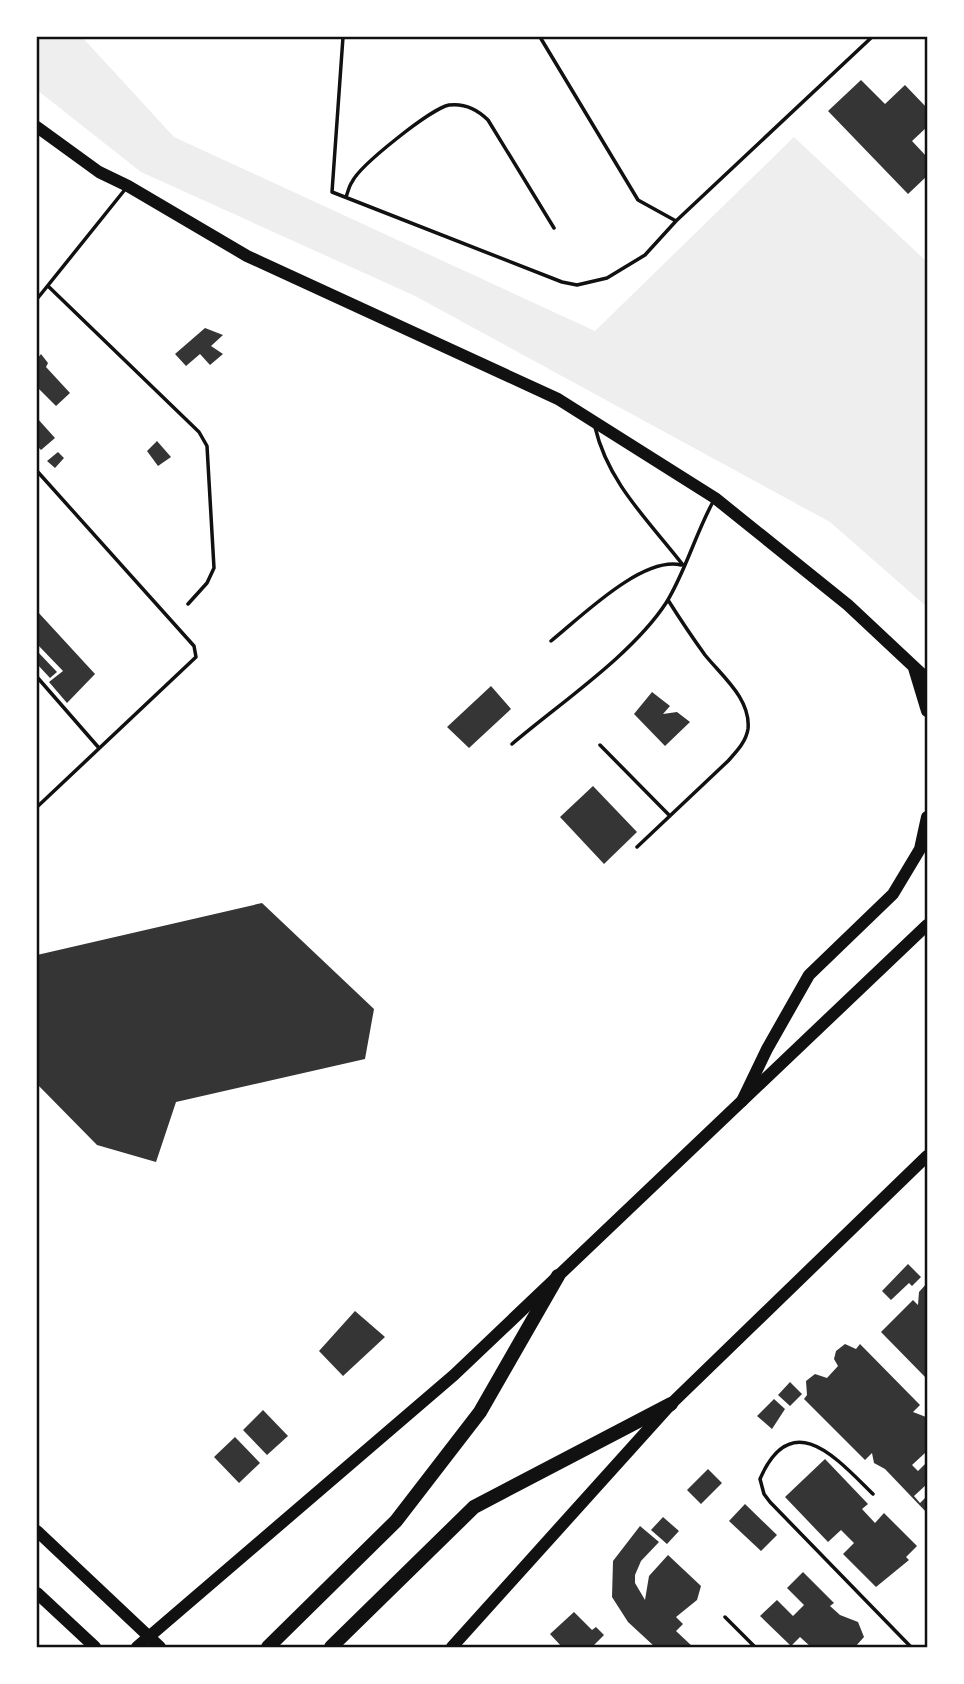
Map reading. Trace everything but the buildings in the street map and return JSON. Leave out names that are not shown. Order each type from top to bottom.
[{"type":"highway","points":[[268,1647],[396,1521],[480,1412],[558,1276]]},
{"type":"highway","points":[[331,1647],[474,1507],[671,1404]]},
{"type":"main road","points":[[37,127],[99,173],[128,186],[247,256],[558,399],[715,498],[848,605],[927,679]]},
{"type":"main road","points":[[912,665],[927,711]]},
{"type":"main road","points":[[742,1101],[767,1049],[809,975],[893,894],[920,849],[927,817]]},
{"type":"main road","points":[[137,1647],[454,1375],[927,925]]},
{"type":"main road","points":[[452,1647],[671,1404],[927,1156]]},
{"type":"main road","points":[[37,1531],[160,1647]]},
{"type":"main road","points":[[37,1593],[94,1647]]},
{"type":"lane","points":[[343,37],[332,192],[562,282],[577,285],[607,278],[645,254],[676,221],[872,37]]},
{"type":"lane","points":[[540,37],[638,200],[676,221]]},
{"type":"lane","points":[[346,197],[352,181],[371,159],[436,110],[451,105],[462,106],[477,109],[488,120],[554,229]]},
{"type":"lane","points":[[37,299],[128,186]]},
{"type":"lane","points":[[49,286],[199,432],[207,446],[214,568],[207,583],[188,604]]},
{"type":"lane","points":[[594,422],[601,456],[614,478],[683,565]]},
{"type":"lane","points":[[37,471],[194,646],[197,657],[37,807]]},
{"type":"lane","points":[[512,744],[633,642],[668,600],[715,498]]},
{"type":"lane","points":[[551,641],[604,598],[653,567],[668,562],[683,565]]},
{"type":"lane","points":[[637,847],[740,748],[748,729],[743,704],[733,687],[706,656],[668,600]]},
{"type":"lane","points":[[37,677],[99,748]]},
{"type":"lane","points":[[600,745],[670,816]]},
{"type":"lane","points":[[873,1494],[830,1452],[804,1441],[794,1441],[783,1448],[760,1479],[764,1494],[770,1502],[911,1647]]},
{"type":"lane","points":[[725,1617],[755,1647]]},
{"type":"shaded area","points":[[37,37],[82,37],[174,137],[595,331],[794,137],[927,262],[927,607],[830,522],[415,296],[141,172],[37,90]]}]
